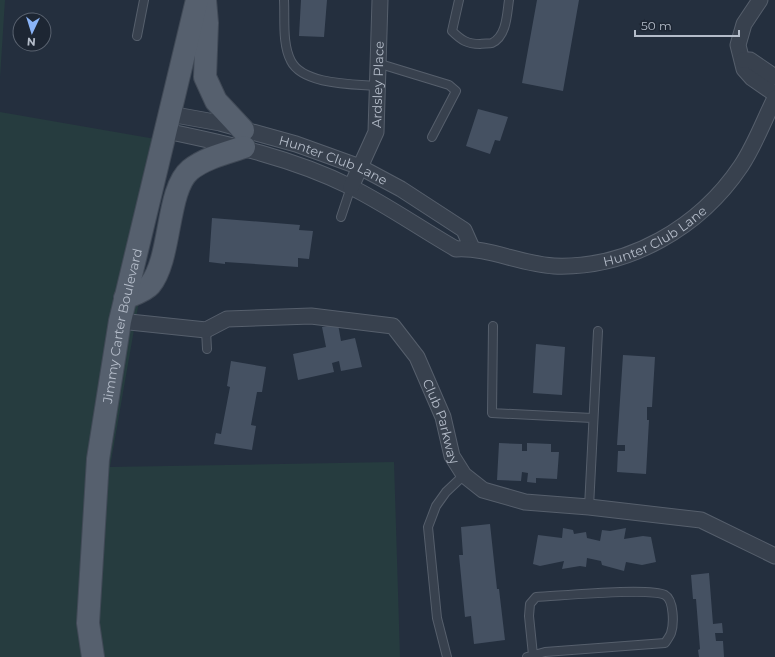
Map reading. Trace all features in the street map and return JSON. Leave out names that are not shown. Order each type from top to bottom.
[{"type":"main road","name":"Jimmy Carter Boulevard","points":[[93,657],[88,623],[98,459],[120,321],[197,0]]},
{"type":"main road","points":[[125,298],[149,286],[161,262],[179,184],[190,171],[243,139],[216,101],[205,78],[207,23],[205,0]]},
{"type":"street","name":"Ardsley Place","points":[[351,187],[376,132],[380,0]]},
{"type":"street","points":[[760,0],[750,13],[738,45],[743,60],[744,69],[752,78],[775,94]]},
{"type":"street","points":[[743,60],[750,60],[775,77]]},
{"type":"street","name":"Hunter Club Lane","points":[[168,122],[220,123],[243,139],[351,187],[456,249],[472,248],[529,263],[560,265],[606,261],[632,253],[659,241],[692,220],[720,194],[742,164],[775,98]]},
{"type":"street","name":"Hunter Club Lane","points":[[243,139],[296,144],[360,167],[401,189],[464,230],[472,248]]},
{"type":"street","name":"Club Parkway","points":[[206,330],[227,319],[311,316],[393,326],[417,357],[443,417],[452,456],[464,476],[483,490],[525,502],[589,507],[701,520],[775,556]]},
{"type":"street","points":[[120,321],[206,330]]},
{"type":"lane","points":[[137,36],[144,0]]},
{"type":"lane","points":[[284,0],[287,49],[291,62],[297,69],[320,81],[377,86]]},
{"type":"lane","points":[[459,0],[452,31],[462,42],[476,44],[492,43],[497,39],[503,30],[510,0]]},
{"type":"lane","points":[[377,63],[449,85],[456,91],[432,137]]},
{"type":"lane","points":[[341,217],[351,187]]},
{"type":"lane","points":[[493,326],[492,413],[592,418]]},
{"type":"lane","points":[[206,330],[207,349]]},
{"type":"lane","points":[[589,507],[592,418],[598,331]]},
{"type":"lane","points":[[447,657],[437,618],[428,527],[436,506],[446,492],[464,476]]},
{"type":"lane","points":[[647,592],[665,595],[670,600],[673,621],[671,633],[665,643],[544,652],[530,656],[530,604],[536,597],[647,592]]},
{"type":"green space","points":[[0,0],[5,0],[0,78]]},
{"type":"green space","points":[[0,112],[167,141],[110,467],[394,462],[400,657],[0,657]]},
{"type":"building","points":[[301,0],[327,0],[324,37],[299,36]]},
{"type":"building","points":[[537,0],[579,0],[563,91],[522,83]]},
{"type":"building","points":[[478,109],[508,117],[500,141],[495,140],[490,154],[466,146]]},
{"type":"building","points":[[212,218],[300,225],[299,230],[313,231],[309,259],[298,258],[298,267],[209,262]]},
{"type":"building","points":[[338,324],[341,341],[355,338],[362,367],[341,371],[339,361],[332,363],[334,372],[298,380],[293,354],[326,347],[322,327]]},
{"type":"building","points":[[536,344],[565,347],[562,395],[533,393]]},
{"type":"building","points":[[623,355],[655,357],[652,407],[647,407],[647,420],[649,420],[646,474],[617,472],[618,451],[625,451],[625,445],[617,445]]},
{"type":"building","points":[[231,361],[266,367],[262,392],[257,392],[251,425],[256,426],[252,450],[214,444],[216,433],[221,434],[230,387],[227,386]]},
{"type":"building","points":[[499,443],[522,444],[522,451],[527,451],[527,443],[551,444],[551,452],[559,452],[557,479],[536,478],[536,483],[527,482],[528,473],[522,472],[521,481],[497,480]]},
{"type":"building","points":[[490,524],[497,589],[499,589],[505,640],[474,644],[471,616],[465,617],[459,555],[463,555],[461,527]]},
{"type":"building","points":[[563,528],[573,530],[574,534],[586,532],[587,538],[600,541],[602,530],[610,531],[626,528],[624,539],[643,536],[651,537],[656,562],[642,565],[626,562],[624,571],[602,565],[601,561],[587,558],[586,567],[580,566],[562,569],[564,561],[540,566],[533,564],[538,535],[562,538]]},
{"type":"building","points":[[709,573],[713,624],[722,623],[723,633],[715,633],[716,641],[723,641],[724,657],[699,657],[698,650],[700,649],[696,599],[693,599],[691,575]]}]
